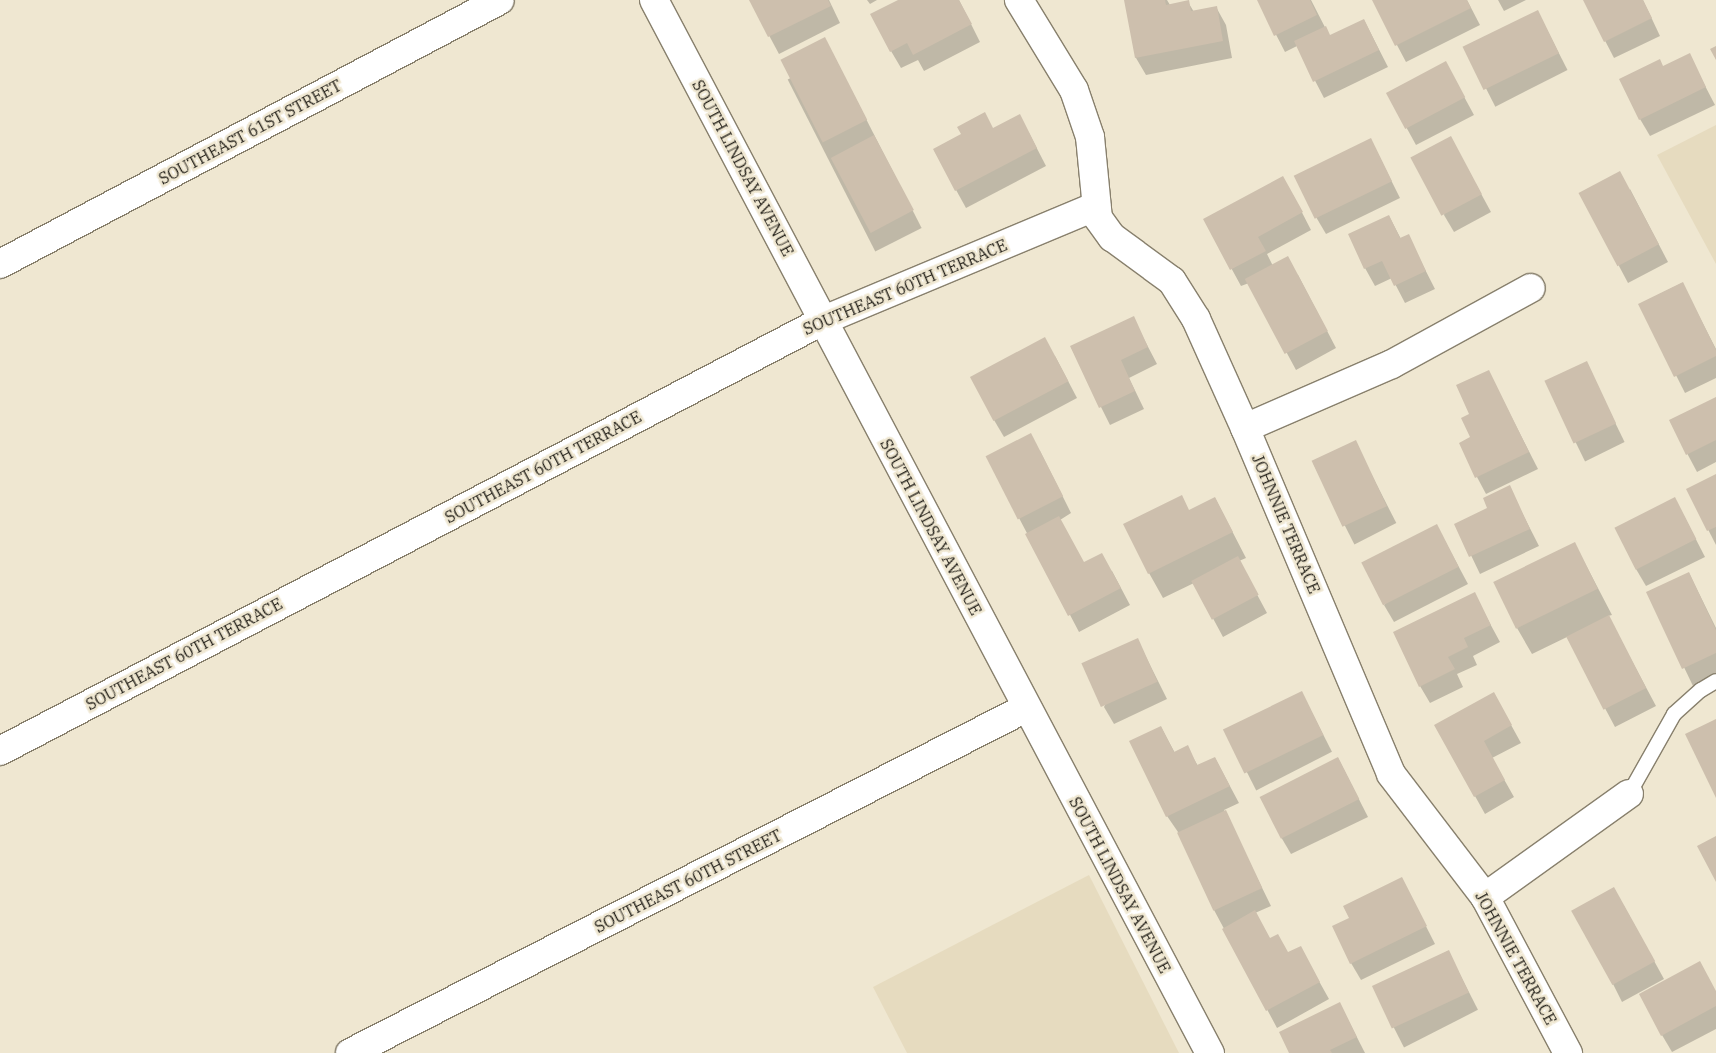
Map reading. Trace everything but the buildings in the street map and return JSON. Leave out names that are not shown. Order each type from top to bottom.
[{"type":"street","name":"SOUTHEAST 61ST STREET","points":[[0,264],[500,0]]},
{"type":"street","name":"SOUTH LINDSAY AVENUE","points":[[654,0],[824,320],[1026,708],[1210,1053]]},
{"type":"street","name":"JOHNNIE TERRACE","points":[[1019,0],[1074,90],[1090,137],[1098,218],[1112,237],[1172,281],[1196,318],[1245,428],[1391,774],[1486,897],[1568,1053]]},
{"type":"street","name":"SOUTHEAST 60TH TERRACE","points":[[0,750],[824,320],[1096,206]]},
{"type":"street","points":[[1245,428],[1392,364],[1531,288]]},
{"type":"street","name":"SOUTHEAST 60TH STREET","points":[[350,1053],[1026,708]]},
{"type":"street","points":[[1486,897],[1629,794]]},
{"type":"lane","points":[[1629,794],[1674,714],[1700,690],[1716,681]]},
{"type":"shaded area","points":[[1716,125],[1716,264],[1657,155]]},
{"type":"shaded area","points":[[1089,875],[1179,1053],[907,1053],[873,987]]}]
